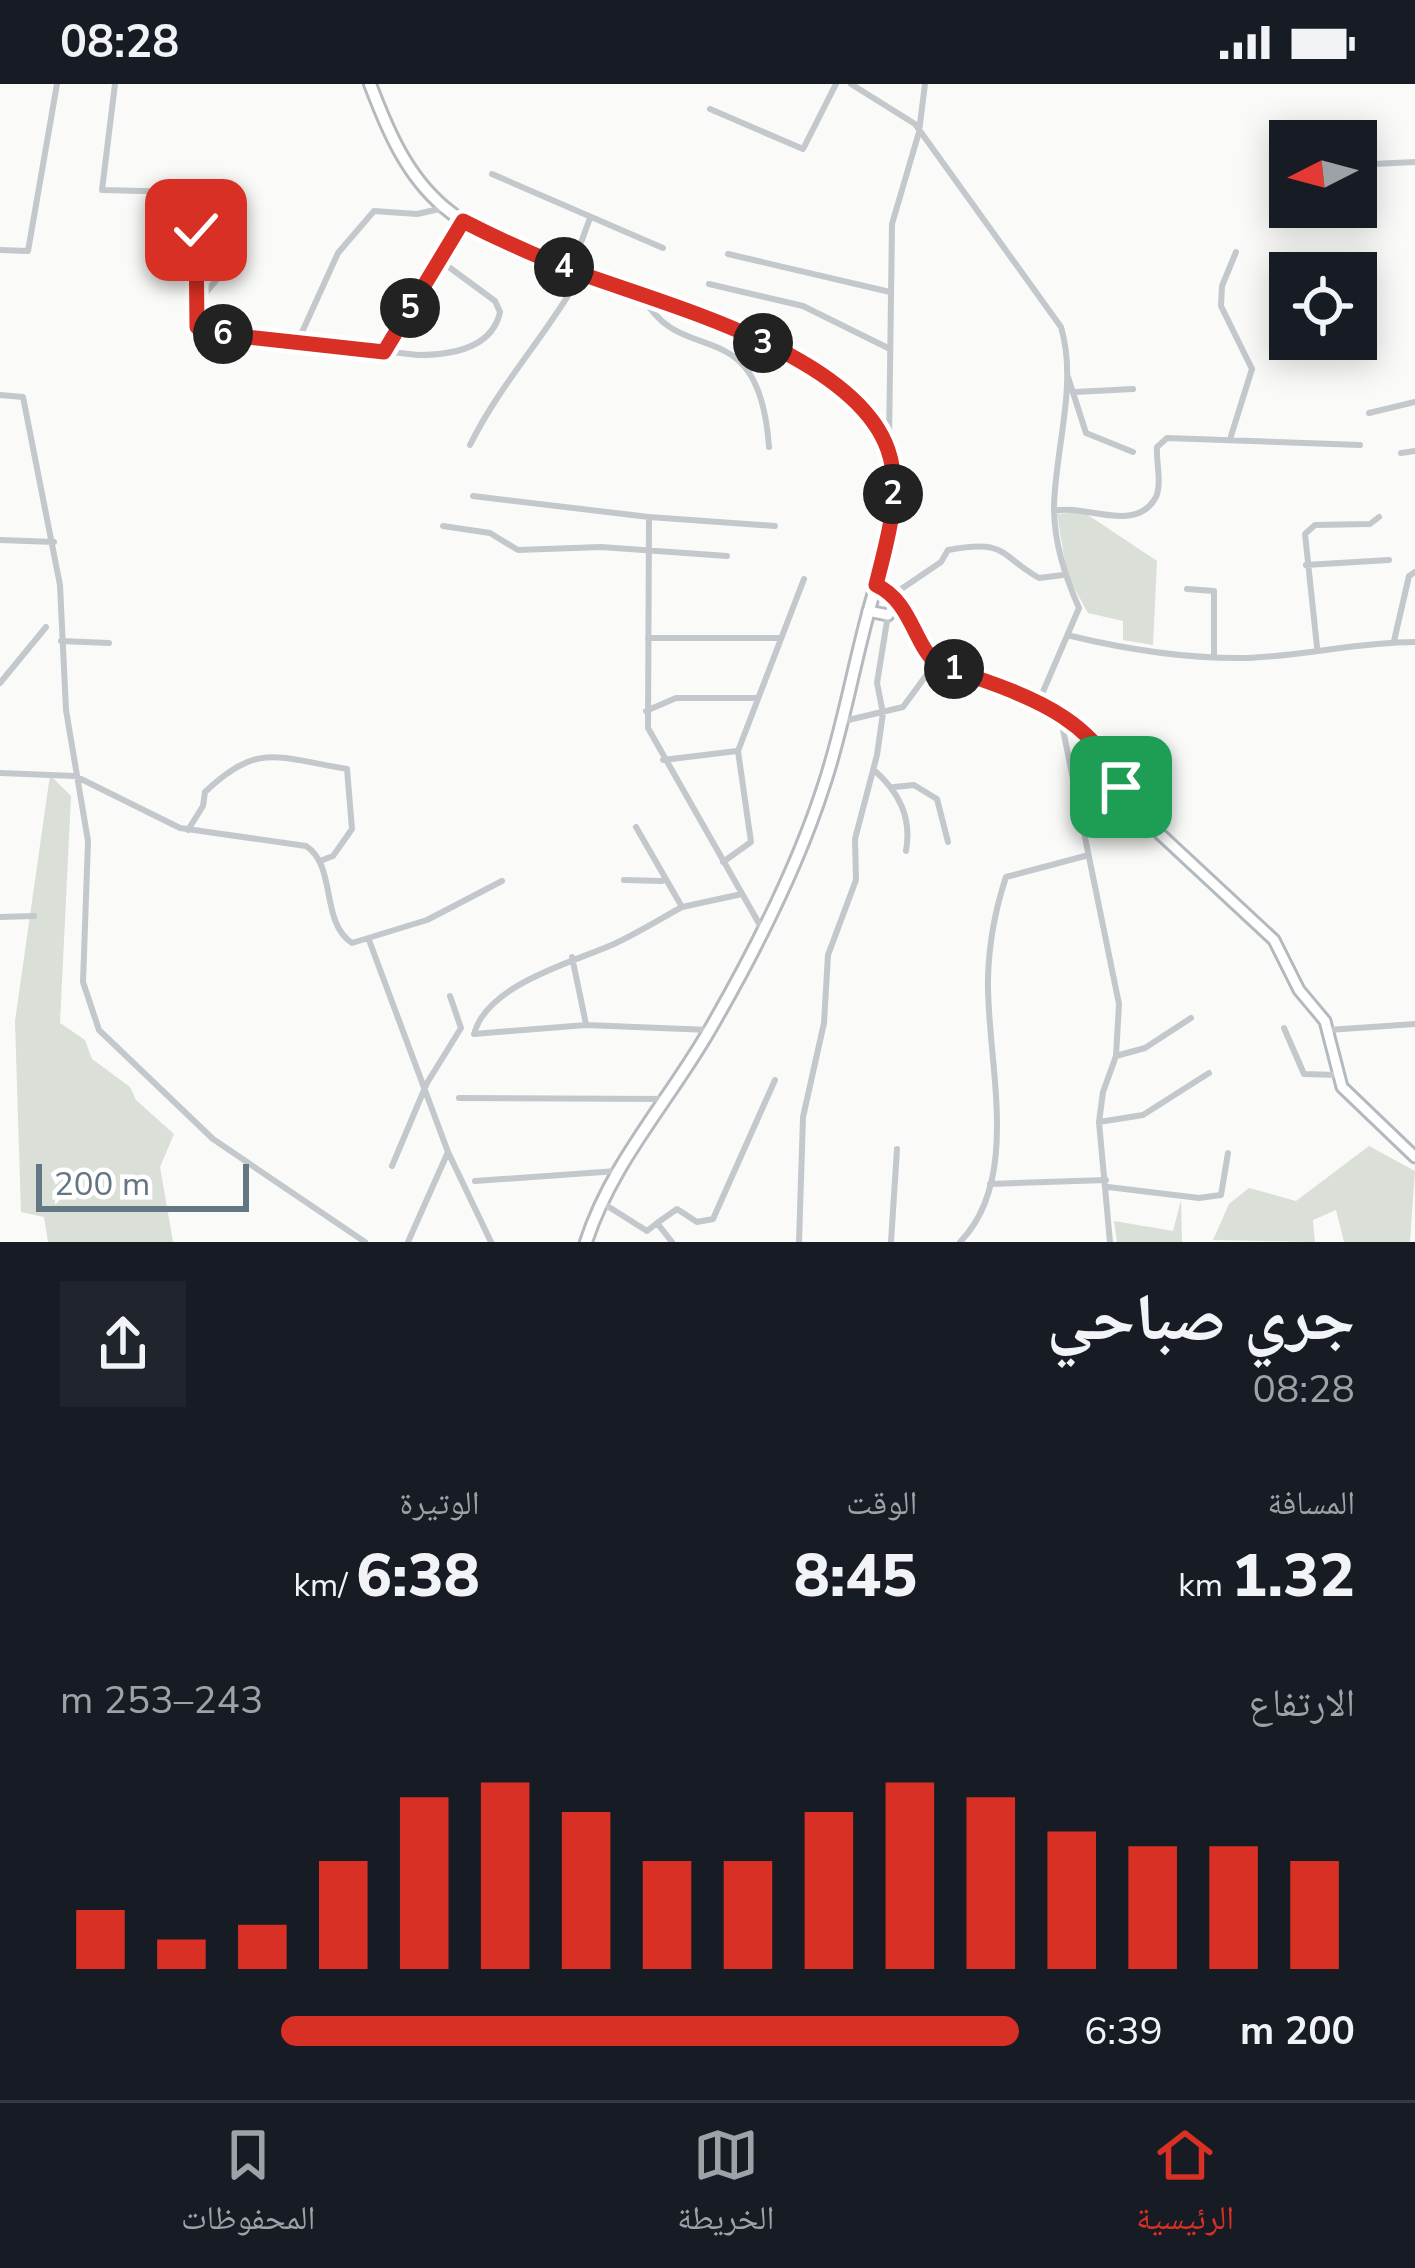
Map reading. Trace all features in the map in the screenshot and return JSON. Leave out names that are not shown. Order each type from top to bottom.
[{"type":"main road","points":[[370,84],[400,152],[444,208],[576,272],[733,328],[801,363],[864,411],[888,450],[892,507],[842,721],[815,811],[710,1030],[617,1171],[586,1242]]},
{"type":"street","points":[[0,250],[28,251],[57,84]]},
{"type":"street","points":[[116,84],[102,190],[185,191],[192,197],[194,216]]},
{"type":"street","points":[[710,109],[803,149],[836,84]]},
{"type":"street","points":[[851,84],[905,116],[920,132],[1055,317],[1066,372],[1089,436],[1133,452]]},
{"type":"street","points":[[888,450],[895,209],[920,132],[926,84]]},
{"type":"street","points":[[1377,164],[1415,162]]},
{"type":"street","points":[[492,174],[663,248]]},
{"type":"street","points":[[298,341],[338,253],[374,211],[417,214],[444,208]]},
{"type":"street","points":[[470,446],[501,384],[543,336],[576,272],[590,218]]},
{"type":"street","points":[[384,352],[463,221]]},
{"type":"street","points":[[197,302],[236,249],[240,234],[233,224],[198,226],[197,302],[200,331],[384,352],[453,354],[479,342],[499,320],[495,302],[438,259]]},
{"type":"street","points":[[1231,436],[1252,369],[1221,306],[1222,286],[1236,252]]},
{"type":"street","points":[[728,254],[890,292]]},
{"type":"street","points":[[710,284],[803,306],[888,348]]},
{"type":"street","points":[[641,294],[664,322],[725,350],[747,370],[762,390],[769,447]]},
{"type":"street","points":[[1039,701],[1071,636],[1079,608],[1064,575],[1054,511],[1066,372]]},
{"type":"street","points":[[1075,392],[1133,389]]},
{"type":"street","points":[[0,394],[23,397],[54,542],[75,776],[88,841],[83,982],[100,1030],[213,1139],[350,1238],[365,1242]]},
{"type":"street","points":[[1369,413],[1415,402]]},
{"type":"street","points":[[1054,511],[1075,508],[1126,517],[1157,494],[1156,453],[1163,439],[1231,436],[1276,443],[1360,445]]},
{"type":"street","points":[[1402,453],[1415,452]]},
{"type":"street","points":[[473,496],[775,526]]},
{"type":"street","points":[[649,517],[646,712],[651,738],[761,927]]},
{"type":"street","points":[[1317,647],[1303,541],[1309,529],[1370,524],[1379,517]]},
{"type":"street","points":[[442,526],[490,533],[518,550],[601,547],[727,556]]},
{"type":"street","points":[[0,540],[54,542]]},
{"type":"street","points":[[799,1242],[803,1117],[824,1023],[828,955],[856,880],[856,830],[874,770],[883,713],[877,683],[888,615],[895,599],[948,550],[1010,552],[1034,576],[1064,575]]},
{"type":"street","points":[[1306,566],[1389,560]]},
{"type":"street","points":[[1394,643],[1409,576],[1415,572]]},
{"type":"street","points":[[723,862],[751,842],[739,751],[804,579]]},
{"type":"street","points":[[876,585],[895,599],[936,662],[1039,701],[1079,726],[1105,755],[1141,818],[1274,940],[1293,980],[1328,1030],[1336,1076],[1348,1094],[1415,1157]]},
{"type":"street","points":[[1187,589],[1214,591],[1214,656]]},
{"type":"street","points":[[868,611],[888,615]]},
{"type":"street","points":[[0,683],[46,627]]},
{"type":"street","points":[[1071,636],[1150,654],[1248,658],[1317,647],[1415,642]]},
{"type":"street","points":[[648,638],[782,638]]},
{"type":"street","points":[[61,641],[109,643]]},
{"type":"street","points":[[842,721],[910,702],[936,662]]},
{"type":"street","points":[[646,712],[676,698],[758,698]]},
{"type":"street","points":[[1060,715],[1117,992],[1116,1056],[1102,1092],[1100,1122],[1110,1242]]},
{"type":"street","points":[[663,760],[739,751]]},
{"type":"street","points":[[188,830],[203,806],[205,792],[220,784],[227,770],[243,759],[286,757],[347,769],[352,829],[333,856],[320,861]]},
{"type":"street","points":[[874,770],[894,787],[910,828],[906,851]]},
{"type":"street","points":[[0,773],[75,776],[161,822],[188,830],[293,843],[314,851],[340,932],[352,943],[427,920],[502,881]]},
{"type":"street","points":[[894,787],[914,785],[937,799],[948,842]]},
{"type":"street","points":[[636,826],[682,907]]},
{"type":"street","points":[[960,1242],[990,1184],[994,1150],[988,978],[998,899],[1006,877],[1087,856]]},
{"type":"street","points":[[624,880],[664,881]]},
{"type":"street","points":[[710,1030],[586,1025],[472,1031],[508,994],[572,957],[611,945],[682,907],[742,895]]},
{"type":"street","points":[[0,917],[34,916]]},
{"type":"street","points":[[369,940],[427,1082],[448,1152],[491,1242]]},
{"type":"street","points":[[572,957],[586,1025]]},
{"type":"street","points":[[392,1166],[427,1082],[461,1028],[450,996]]},
{"type":"street","points":[[1116,1056],[1145,1048],[1191,1018]]},
{"type":"street","points":[[1328,1030],[1415,1024]]},
{"type":"street","points":[[1284,1028],[1304,1074],[1336,1076]]},
{"type":"street","points":[[1100,1122],[1143,1115],[1209,1072]]},
{"type":"street","points":[[642,1242],[646,1231],[677,1209],[697,1222],[713,1219],[775,1080]]},
{"type":"street","points":[[459,1099],[666,1099]]},
{"type":"street","points":[[891,1242],[897,1149]]},
{"type":"street","points":[[409,1242],[448,1152]]},
{"type":"street","points":[[990,1184],[1108,1184],[1217,1196],[1225,1190],[1228,1153]]},
{"type":"street","points":[[475,1181],[617,1171]]},
{"type":"street","points":[[601,1202],[646,1231]]},
{"type":"street","points":[[657,1223],[672,1242]]},
{"type":"shaded area","points":[[1082,511],[1157,561],[1153,645],[1123,640],[1123,621],[1088,613],[1067,575],[1057,514]]},
{"type":"shaded area","points":[[50,775],[71,796],[60,1023],[85,1040],[92,1059],[130,1087],[136,1100],[174,1134],[160,1167],[173,1242],[48,1242],[44,1217],[21,1212],[15,1021]]},
{"type":"shaded area","points":[[1369,1146],[1415,1171],[1410,1242],[1344,1242],[1336,1210],[1313,1220],[1315,1242],[1213,1240],[1229,1204],[1249,1188],[1296,1201]]},
{"type":"shaded area","points":[[1181,1200],[1182,1242],[1117,1242],[1114,1221],[1173,1231]]},
{"type":"route","points":[[196,230],[197,327],[202,332],[384,352],[463,221],[571,270],[733,328],[801,363],[864,411],[888,450],[894,483],[892,507],[876,585],[894,594],[936,662],[1039,701],[1079,726],[1105,755],[1121,787]]}]
